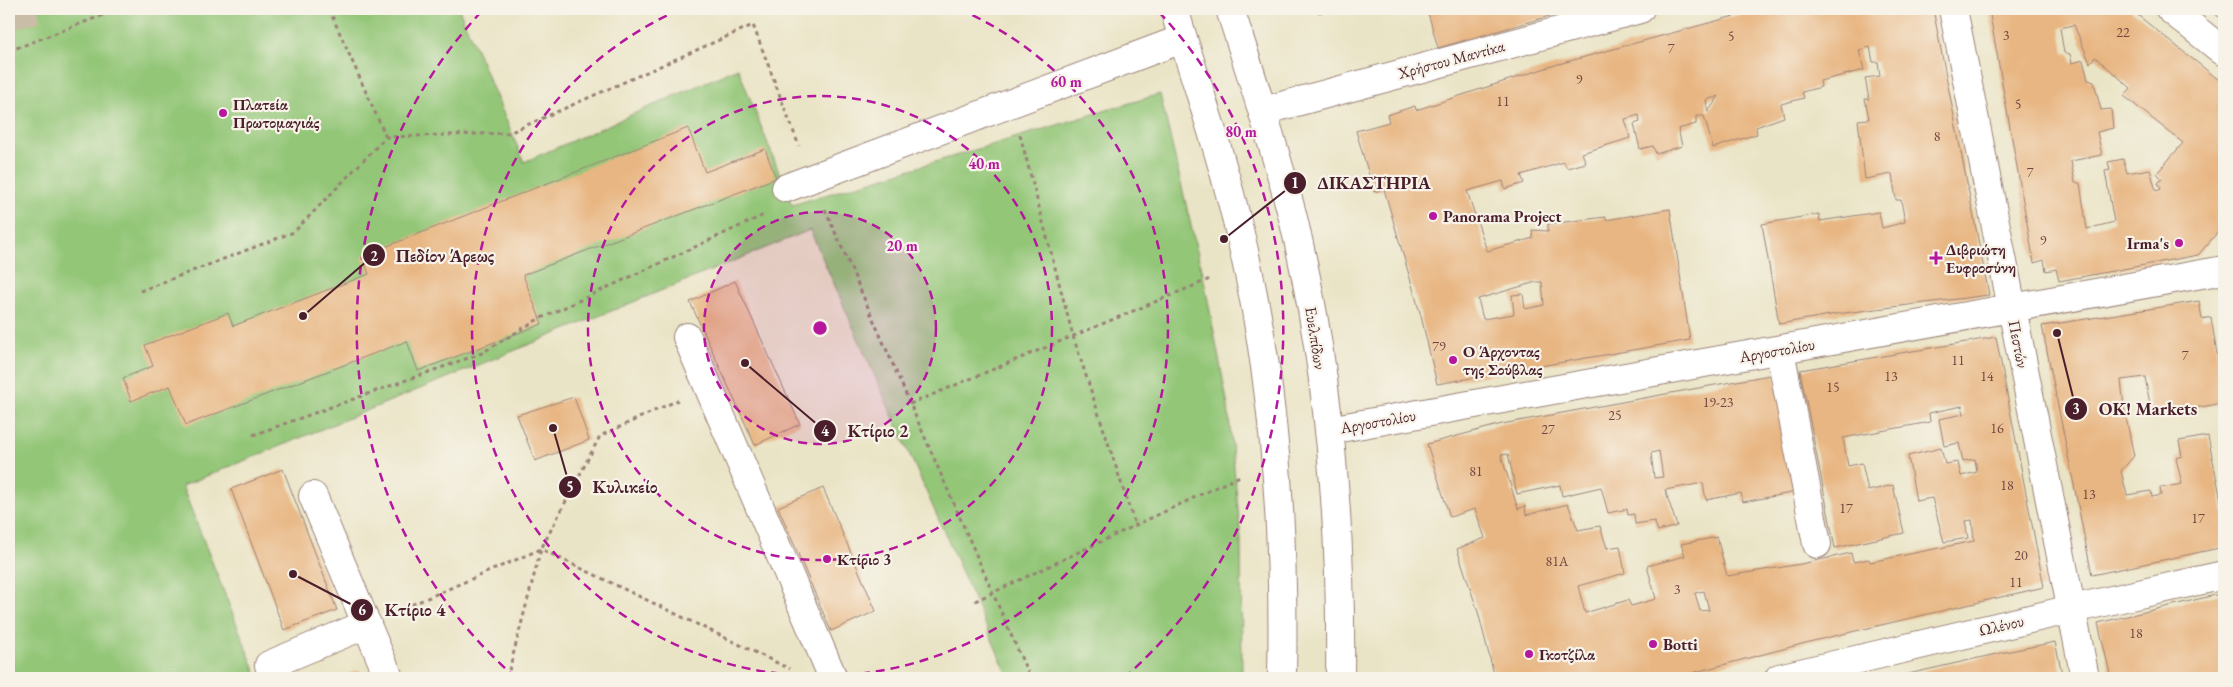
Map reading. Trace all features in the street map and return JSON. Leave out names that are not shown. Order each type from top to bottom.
[{"type":"street","points":[[1174,9],[1241,236],[1262,341],[1278,470],[1282,555],[1282,678]]},
{"type":"street","name":"Ευελπίδων","points":[[1230,9],[1263,111],[1292,217],[1308,287],[1326,398],[1329,430],[1339,557],[1340,678]]},
{"type":"street","name":"Χρήστου Μαντίκα","points":[[1263,111],[1640,9]]},
{"type":"street","name":"Πεστών","points":[[1953,9],[2085,678]]},
{"type":"street","points":[[2170,9],[2224,52]]},
{"type":"street","points":[[786,188],[1182,39]]},
{"type":"street","name":"Αργοστολίου","points":[[1329,430],[2224,270]]},
{"type":"street","points":[[687,337],[833,678]]},
{"type":"street","points":[[1780,350],[1817,544]]},
{"type":"street","points":[[313,496],[389,678]]},
{"type":"street","name":"Ωλένου","points":[[1779,678],[2072,609],[2224,576]]},
{"type":"street","points":[[274,678],[269,665],[367,624]]},
{"type":"path","points":[[9,51],[119,9]]},
{"type":"path","points":[[329,9],[386,137]]},
{"type":"path","points":[[140,291],[294,232],[386,137],[509,132],[753,25],[812,178],[1030,678]]},
{"type":"path","points":[[1018,128],[1073,336],[1135,525]]},
{"type":"path","points":[[253,435],[482,353],[535,321],[773,212]]},
{"type":"path","points":[[910,404],[1210,279]]},
{"type":"path","points":[[507,678],[541,549],[600,436],[708,387]]},
{"type":"path","points":[[975,601],[1240,476]]},
{"type":"path","points":[[367,624],[541,549],[791,670]]},
{"type":"green space","points":[[9,9],[459,9],[524,162],[738,68],[792,205],[1160,94],[1205,285],[1228,406],[1241,539],[1242,678],[1009,678],[810,230],[182,486],[258,678],[9,678]]},
{"type":"building","points":[[1317,9],[1333,9],[1319,13]]},
{"type":"building","points":[[1427,9],[1574,9],[1438,48]]},
{"type":"building","points":[[1760,9],[1933,9],[1989,295],[1836,314],[1779,324],[1762,224],[1819,214],[1820,221],[1879,212],[1882,228],[1905,222],[1901,200],[1896,200],[1892,174],[1865,179],[1858,120],[1869,119],[1865,99],[1869,99],[1865,78],[1880,76],[1878,62],[1873,62],[1870,47],[1859,50],[1864,70],[1820,81],[1821,87],[1802,92],[1804,98],[1781,104],[1784,117],[1756,127],[1757,134],[1713,148],[1704,116],[1696,116],[1696,124],[1678,129],[1682,146],[1656,154],[1653,146],[1640,149],[1634,124],[1640,122],[1639,115],[1625,119],[1630,138],[1582,153],[1586,163],[1567,168],[1564,162],[1521,175],[1524,183],[1505,189],[1503,181],[1467,191],[1487,251],[1533,238],[1532,230],[1548,231],[1548,224],[1606,217],[1606,220],[1670,209],[1690,340],[1437,384],[1421,316],[1384,189],[1374,192],[1356,131],[1389,122],[1387,115],[1415,106],[1416,110],[1555,65]],"holes":[[[1719,96],[1708,112],[1706,100]],[[1536,282],[1542,282],[1544,305],[1525,309],[1523,294],[1512,295],[1514,314],[1483,319],[1478,299]]]},
{"type":"building","points":[[1989,9],[2130,9],[2224,84],[2224,225],[2198,255],[2059,281],[2056,269],[2046,271],[2044,260],[2034,263]],"holes":[[[2074,25],[2090,63],[2095,57],[2131,88],[2124,96],[2183,143],[2157,173],[2162,179],[2158,183],[2161,189],[2156,191],[2150,169],[2127,173],[2123,159],[2108,162],[2110,170],[2105,171],[2114,222],[2087,229],[2080,183],[2075,183],[2071,161],[2102,155],[2097,132],[2113,128],[2111,109],[2101,110],[2094,82],[2088,80],[2083,60],[2072,63],[2070,54],[2064,53],[2060,28]]]},
{"type":"building","points":[[2209,9],[2224,9],[2224,21]]},
{"type":"building","points":[[688,128],[705,172],[765,149],[776,178],[523,275],[542,324],[418,371],[407,341],[186,425],[170,386],[131,401],[123,378],[153,366],[145,345],[228,313],[233,326],[369,274],[362,256]]},
{"type":"building","points":[[735,281],[800,424],[755,445],[690,302]]},
{"type":"building","points":[[2199,301],[2202,319],[2211,317],[2224,398],[2218,400],[2218,404],[2152,415],[2145,377],[2121,380],[2124,408],[2134,456],[2121,471],[2127,495],[2151,491],[2152,497],[2161,495],[2160,488],[2182,484],[2176,458],[2182,456],[2179,441],[2208,436],[2224,515],[2224,547],[2092,575],[2042,326]]},
{"type":"building","points":[[1996,337],[2044,587],[1817,640],[1673,678],[1495,678],[1478,612],[1457,549],[1485,538],[1475,509],[1450,517],[1427,444],[1502,424],[1775,374],[1796,492],[1743,502],[1741,493],[1706,500],[1703,483],[1665,490],[1677,526],[1658,531],[1654,521],[1635,524],[1634,514],[1628,515],[1627,509],[1608,513],[1601,487],[1562,496],[1560,485],[1517,494],[1508,454],[1501,455],[1518,509],[1525,506],[1526,515],[1568,504],[1578,530],[1600,526],[1607,548],[1620,546],[1625,573],[1578,586],[1585,613],[1628,600],[1631,606],[1656,599],[1647,566],[1685,556],[1681,544],[1717,537],[1727,576],[1801,564],[1851,553],[1853,562],[1869,559],[1870,562],[1974,541],[1972,520],[1965,521],[1968,538],[1944,542],[1932,498],[1916,501],[1908,456],[1941,448],[1945,464],[1958,462],[1961,476],[1977,472],[1975,459],[1963,461],[1959,443],[1944,446],[1939,419],[1964,414],[1962,406],[1929,413],[1930,422],[1843,438],[1848,466],[1862,463],[1868,491],[1893,485],[1904,533],[1835,548],[1800,370]],"holes":[[[1659,451],[1663,477],[1654,478],[1651,453]],[[1704,591],[1709,610],[1700,611],[1695,593]]]},
{"type":"building","points":[[574,397],[589,440],[535,461],[517,415]]},
{"type":"building","points":[[283,469],[337,610],[284,630],[231,489]]},
{"type":"building","name":"Κτίριο 3","points":[[823,488],[876,611],[831,631],[778,507]]},
{"type":"building","points":[[2224,593],[2224,678],[2111,678],[2098,623]]},
{"type":"building","points":[[2055,642],[2063,678],[1891,678],[1996,654]]},
{"type":"building","points":[[359,670],[363,678],[338,678]]},
{"type":"tunnel","points":[[9,15],[40,9]]},
{"type":"place","name":"Πλατεία Πρωτομαγιάς","points":[[223,113]]},
{"type":"place","name":"Panorama Project","points":[[1433,216]]},
{"type":"place","name":"ΔΙΚΑΣΤΗΡΙΑ","points":[[1224,239]]},
{"type":"place","name":"Irma's","points":[[2179,243]]},
{"type":"place","name":"Διβριώτη Ευφροσύνη","points":[[1936,258]]},
{"type":"place","name":"Πεδίον Άρεως","points":[[303,316]]},
{"type":"place","name":"OK! Markets","points":[[2057,333]]},
{"type":"place","name":"Ο Άρχοντας της Σούβλας","points":[[1453,360]]},
{"type":"place","name":"Κτίριο 2","points":[[745,363]]},
{"type":"place","name":"Κυλικείο","points":[[553,428]]},
{"type":"place","name":"Κτίριο 3","points":[[827,559]]},
{"type":"place","name":"Κτίριο 4","points":[[293,574]]},
{"type":"place","name":"Botti","points":[[1653,644]]},
{"type":"place","name":"Γκοτζίλα","points":[[1529,654]]}]
